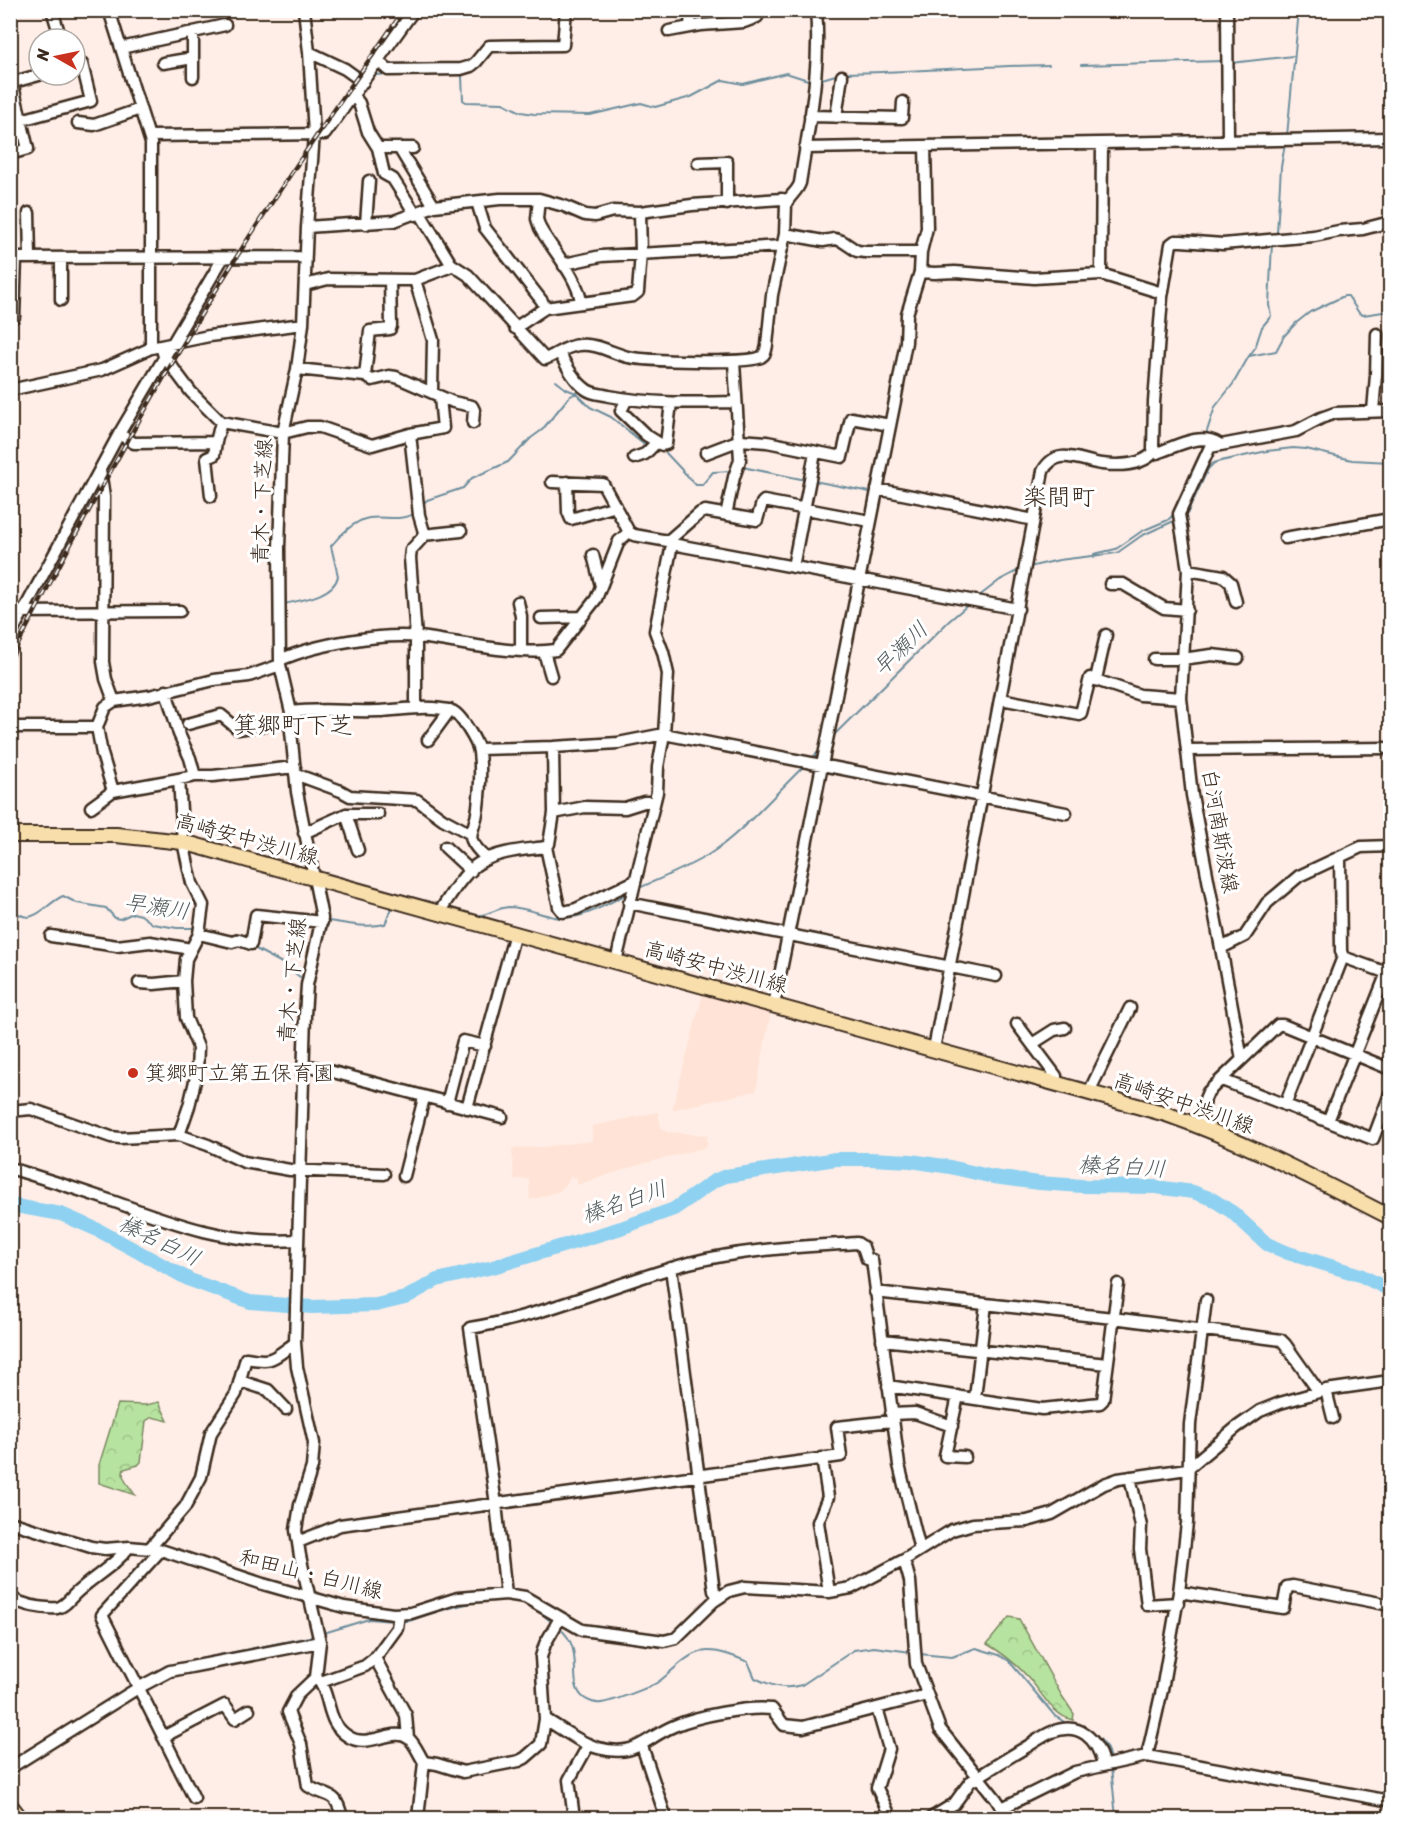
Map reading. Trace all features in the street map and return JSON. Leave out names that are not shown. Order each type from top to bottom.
[{"type":"main road","name":"高崎安中渋川線","points":[[10,836],[116,835],[183,842],[515,933],[1089,1092],[1201,1126],[1239,1142],[1390,1217]]},
{"type":"main road","points":[[10,1805],[20,1818]]},
{"type":"street","points":[[52,10],[57,27]]},
{"type":"street","points":[[109,10],[149,136],[152,256],[162,348],[191,392],[221,422],[284,434],[307,427],[320,427],[372,445],[410,434],[443,428],[436,395],[433,340],[415,280]]},
{"type":"street","name":"青木・下芝線","points":[[304,10],[314,134],[305,257],[303,324],[284,434],[279,548],[280,663],[291,717],[295,770],[304,833],[322,922],[307,985],[295,1343],[297,1367],[314,1443],[312,1467],[298,1515],[297,1542],[320,1642],[319,1679]]},
{"type":"street","points":[[149,136],[326,134],[414,10]]},
{"type":"street","points":[[378,61],[388,70],[453,69],[471,66],[489,46],[563,45],[566,10]]},
{"type":"street","points":[[690,27],[691,10]]},
{"type":"street","points":[[669,31],[744,22],[757,17],[760,10]]},
{"type":"street","points":[[353,95],[359,103],[368,132],[378,148],[384,174],[393,179],[451,264],[468,275],[545,359],[578,345],[594,345],[638,359],[734,362],[760,358],[766,352],[771,295],[783,246],[787,200],[797,190],[800,183],[818,51],[816,10]]},
{"type":"street","points":[[1227,10],[1228,140]]},
{"type":"street","points":[[121,48],[225,25]]},
{"type":"street","points":[[193,32],[193,77]]},
{"type":"street","points":[[309,52],[345,69],[363,82]]},
{"type":"street","points":[[163,63],[193,58]]},
{"type":"street","points":[[836,117],[842,76]]},
{"type":"street","points":[[10,154],[28,149],[11,82],[27,78]]},
{"type":"street","points":[[21,120],[91,101],[87,85]]},
{"type":"street","points":[[810,116],[902,118],[903,102]]},
{"type":"street","points":[[78,123],[94,125],[140,109]]},
{"type":"street","points":[[805,148],[1390,138]]},
{"type":"street","points":[[1101,274],[1102,143]]},
{"type":"street","points":[[774,1005],[789,935],[819,764],[824,752],[906,342],[907,314],[920,272],[921,252],[927,228],[925,146]]},
{"type":"street","points":[[378,148],[412,148]]},
{"type":"street","points":[[399,148],[434,206]]},
{"type":"street","points":[[698,163],[728,162],[728,204]]},
{"type":"street","points":[[366,224],[369,181]]},
{"type":"street","points":[[307,226],[394,221],[418,214],[434,206],[511,199],[538,199],[585,215],[595,216],[612,211],[640,212],[692,205],[787,200]]},
{"type":"street","points":[[538,199],[537,213],[540,228],[575,283],[581,302]]},
{"type":"street","points":[[477,202],[485,228],[545,308]]},
{"type":"street","points":[[515,328],[545,308],[635,294],[640,288],[640,212]]},
{"type":"street","points":[[29,213],[30,258]]},
{"type":"street","points":[[1155,452],[1153,448],[1154,402],[1162,293],[1170,250],[1175,241],[1223,244],[1314,236],[1363,229],[1390,222]]},
{"type":"street","points":[[785,234],[824,241],[835,239],[857,251],[921,252]]},
{"type":"street","points":[[564,266],[601,256],[783,246]]},
{"type":"street","points":[[14,317],[13,258],[305,257]]},
{"type":"street","points":[[61,258],[61,300]]},
{"type":"street","points":[[10,636],[16,612],[100,470],[162,348],[223,258]]},
{"type":"street","points":[[305,285],[328,279],[415,280],[451,264]]},
{"type":"street","points":[[920,272],[955,272],[1034,278],[1101,274],[1162,293]]},
{"type":"street","points":[[365,376],[370,332],[386,331],[392,326],[390,280]]},
{"type":"street","points":[[10,390],[102,370],[162,348],[208,336],[303,324]]},
{"type":"street","points":[[1373,411],[1377,334]]},
{"type":"street","points":[[559,352],[569,371],[587,390],[627,399],[671,403],[736,402]]},
{"type":"street","points":[[726,515],[740,460],[734,362]]},
{"type":"street","points":[[297,369],[365,376],[372,380],[389,376],[396,377],[453,402],[471,406],[474,410],[473,423]]},
{"type":"street","points":[[627,399],[621,411],[656,443],[662,445],[666,444],[671,403]]},
{"type":"street","points":[[933,1049],[1044,471],[1053,461],[1071,456],[1103,464],[1140,463],[1155,452],[1202,438],[1214,440],[1219,444],[1296,431],[1335,413],[1390,411]]},
{"type":"street","points":[[706,453],[740,440],[767,442],[842,457],[851,418],[890,425]]},
{"type":"street","points":[[211,496],[207,458],[214,455],[221,422]]},
{"type":"street","points":[[119,434],[134,443],[216,442]]},
{"type":"street","points":[[410,434],[423,535]]},
{"type":"street","points":[[634,458],[645,454],[656,443]]},
{"type":"street","name":"白河南斯波線","points":[[1219,444],[1210,447],[1207,451],[1180,520],[1188,570],[1181,698],[1192,795],[1242,1059]]},
{"type":"street","points":[[793,567],[815,453]]},
{"type":"street","points":[[100,470],[104,497],[103,662],[114,701]]},
{"type":"street","points":[[552,482],[603,484],[629,532],[634,535],[1018,609]]},
{"type":"street","points":[[567,482],[568,512],[571,519],[616,506]]},
{"type":"street","points":[[877,489],[1034,520]]},
{"type":"street","points":[[616,961],[657,792],[668,674],[655,631],[670,542],[700,513],[705,511],[757,520],[764,501],[870,521]]},
{"type":"street","points":[[1285,538],[1390,519]]},
{"type":"street","points":[[416,707],[416,637],[411,550],[423,535],[461,531]]},
{"type":"street","points":[[114,791],[102,754],[97,727],[105,707],[114,701],[214,680],[249,676],[280,663],[294,654],[366,638],[416,637],[484,647],[544,652],[556,650],[596,599],[619,541],[629,532]]},
{"type":"street","points":[[593,555],[601,586]]},
{"type":"street","points":[[1188,570],[1223,576],[1231,583],[1236,602]]},
{"type":"street","points":[[1110,584],[1123,584],[1164,608],[1187,610]]},
{"type":"street","points":[[518,602],[521,616],[521,650]]},
{"type":"street","points":[[16,612],[180,611]]},
{"type":"street","points":[[541,618],[582,617]]},
{"type":"street","points":[[1096,679],[1106,634]]},
{"type":"street","points":[[544,652],[551,676]]},
{"type":"street","points":[[1154,659],[1182,659],[1212,655],[1238,658]]},
{"type":"street","points":[[1001,699],[1079,714],[1090,678],[1140,695],[1181,698]]},
{"type":"street","points":[[166,691],[195,776]]},
{"type":"street","points":[[188,724],[221,715],[238,729],[317,709],[378,711],[416,707],[450,710],[459,714],[479,749],[478,807],[470,838],[474,847],[487,859]]},
{"type":"street","points":[[428,740],[450,710]]},
{"type":"street","points":[[10,727],[97,727]]},
{"type":"street","points":[[479,749],[618,743],[664,734],[1066,813]]},
{"type":"street","points":[[439,913],[451,892],[480,862],[502,854],[546,847],[551,840],[554,813],[553,747]]},
{"type":"street","points":[[1188,750],[1390,748]]},
{"type":"street","points":[[91,807],[114,791],[178,779],[295,770],[350,796],[417,800],[443,819],[471,834]]},
{"type":"street","points":[[178,779],[183,842],[192,883],[202,906],[200,930],[186,959],[184,981],[186,1018],[198,1047],[199,1056],[189,1106],[179,1135]]},
{"type":"street","points":[[554,813],[585,807],[625,808],[644,802],[654,802]]},
{"type":"street","points":[[304,833],[346,814],[378,814]]},
{"type":"street","points":[[346,814],[358,850]]},
{"type":"street","points":[[1221,948],[1245,936],[1267,903],[1299,876],[1360,847],[1390,846]]},
{"type":"street","points":[[445,847],[471,871]]},
{"type":"street","points":[[546,847],[559,907],[563,912],[576,909],[634,883]]},
{"type":"street","points":[[1286,1105],[1343,957],[1341,951],[1340,857]]},
{"type":"street","points":[[630,901],[996,976]]},
{"type":"street","points":[[200,930],[251,944],[256,915],[322,922]]},
{"type":"street","points":[[467,1108],[515,933]]},
{"type":"street","points":[[51,936],[117,946],[150,942],[191,949]]},
{"type":"street","points":[[1328,1121],[1353,1054],[1390,970],[1343,957]]},
{"type":"street","points":[[139,983],[184,981]]},
{"type":"street","points":[[1089,1092],[1130,1008]]},
{"type":"street","points":[[1017,1024],[1056,1076],[1056,1083]]},
{"type":"street","points":[[1201,1126],[1208,1092],[1278,1025],[1390,1069]]},
{"type":"street","points":[[1032,1044],[1054,1030],[1065,1028]]},
{"type":"street","points":[[447,1103],[463,1041],[485,1046]]},
{"type":"street","points":[[303,1064],[502,1117]]},
{"type":"street","points":[[1222,1080],[1372,1139],[1390,1094]]},
{"type":"street","points":[[404,1176],[424,1098]]},
{"type":"street","points":[[10,1111],[31,1109],[111,1137],[179,1135],[208,1145],[244,1162],[299,1171],[384,1174]]},
{"type":"street","points":[[10,1168],[194,1230],[251,1241],[297,1244]]},
{"type":"street","points":[[506,1594],[496,1504],[470,1328],[505,1323],[671,1268],[730,1254],[776,1248],[856,1243],[863,1247],[867,1259],[872,1260],[899,1465],[920,1550]]},
{"type":"street","points":[[671,1268],[714,1591],[719,1598]]},
{"type":"street","points":[[888,1386],[1049,1410],[1101,1404],[1118,1284]]},
{"type":"street","points":[[876,1292],[1113,1318],[1281,1340],[1322,1391],[1332,1418]]},
{"type":"street","points":[[1147,1756],[1162,1690],[1178,1597],[1187,1523],[1190,1424],[1206,1300]]},
{"type":"street","points":[[975,1398],[986,1304]]},
{"type":"street","points":[[882,1340],[1107,1364]]},
{"type":"street","points":[[194,1798],[102,1615],[155,1549],[185,1507],[201,1477],[211,1433],[236,1394],[246,1358],[271,1360],[295,1343]]},
{"type":"street","points":[[240,1381],[268,1390],[286,1409]]},
{"type":"street","points":[[1187,1469],[1260,1411],[1322,1391],[1390,1382]]},
{"type":"street","points":[[958,1396],[945,1456],[965,1457]]},
{"type":"street","points":[[297,1542],[340,1525],[841,1456],[837,1427],[892,1417],[915,1413],[952,1426]]},
{"type":"street","points":[[822,1458],[828,1497],[818,1522],[829,1592]]},
{"type":"street","name":"和田山・白川線","points":[[10,1522],[91,1547],[155,1549],[263,1584],[344,1607],[398,1619],[458,1598],[506,1594],[525,1597],[557,1623],[582,1630],[664,1641],[676,1638],[729,1591],[745,1587],[829,1592],[851,1588],[904,1560],[952,1530],[973,1524],[1028,1521],[1052,1514],[1104,1484],[1118,1479],[1187,1469]]},
{"type":"street","points":[[1130,1477],[1141,1526],[1140,1549],[1146,1605],[1178,1597],[1283,1608],[1287,1587],[1293,1586],[1390,1605]]},
{"type":"street","points":[[10,1598],[27,1605],[58,1608],[63,1606],[86,1584],[124,1554],[129,1547]]},
{"type":"street","points":[[904,1560],[910,1581],[915,1657],[940,1729],[1005,1813],[1064,1776],[1107,1763],[1147,1756],[1390,1801]]},
{"type":"street","points":[[342,1818],[333,1797],[308,1786],[301,1744],[288,1715],[291,1704],[297,1695],[319,1679],[365,1666],[375,1658],[398,1619]]},
{"type":"street","points":[[424,1762],[463,1772],[519,1761],[538,1748],[545,1719],[542,1657],[557,1623]]},
{"type":"street","points":[[10,1768],[138,1688],[170,1671],[320,1642]]},
{"type":"street","points":[[375,1658],[406,1715],[408,1738],[424,1762],[418,1818]]},
{"type":"street","points":[[319,1679],[324,1686],[337,1727],[350,1738],[364,1742],[395,1735],[408,1738]]},
{"type":"street","points":[[545,1719],[598,1748],[627,1750],[642,1746],[664,1731],[680,1724],[754,1707],[772,1709],[784,1725],[793,1727],[815,1725],[927,1695]]},
{"type":"street","points":[[163,1737],[225,1705],[235,1719],[249,1710]]},
{"type":"street","points":[[877,1708],[889,1749],[878,1788],[891,1818]]},
{"type":"street","points":[[931,1818],[954,1804],[970,1782],[978,1776],[1052,1732],[1078,1731],[1091,1738],[1107,1763]]},
{"type":"street","points":[[574,1818],[569,1780],[589,1744]]},
{"type":"street","points":[[642,1746],[666,1818]]},
{"type":"shaded area","points":[[703,993],[771,1011],[756,1091],[672,1110]]},
{"type":"shaded area","points":[[658,1112],[661,1127],[667,1132],[707,1135],[707,1147],[635,1166],[577,1185],[577,1178],[571,1177],[560,1191],[530,1200],[529,1179],[514,1179],[512,1148],[592,1141],[592,1126]]},
{"type":"green space","points":[[159,1402],[168,1421],[152,1417],[146,1421],[141,1462],[124,1469],[124,1479],[135,1495],[99,1483],[99,1465],[118,1404],[146,1405]]},
{"type":"green space","points":[[1009,1617],[1019,1619],[1074,1714],[1073,1720],[1059,1714],[1019,1668],[987,1644]]},
{"type":"waterway","points":[[1287,136],[1299,10]]},
{"type":"waterway","points":[[1231,63],[1293,56]]},
{"type":"waterway","points":[[1081,65],[1223,61]]},
{"type":"waterway","points":[[845,73],[1049,65]]},
{"type":"waterway","points":[[460,74],[463,100],[466,102],[503,103],[521,112],[534,114],[590,115],[641,103],[655,107],[691,97],[723,80],[743,84],[786,73],[811,81]]},
{"type":"waterway","points":[[376,75],[388,74]]},
{"type":"waterway","points":[[822,79],[839,74]]},
{"type":"waterway","points":[[1277,233],[1281,167],[1285,144]]},
{"type":"waterway","points":[[1249,356],[1255,348],[1262,327],[1271,316],[1269,305],[1272,243]]},
{"type":"waterway","points":[[1206,434],[1215,407],[1233,384],[1249,356],[1276,351],[1284,336],[1310,312],[1344,296],[1348,296],[1359,313],[1363,315],[1390,311]]},
{"type":"waterway","points":[[556,381],[576,393],[590,407],[611,417],[648,447]]},
{"type":"waterway","points":[[421,506],[427,500],[463,488],[472,478],[508,462],[542,430],[569,397],[576,393]]},
{"type":"waterway","name":"早瀬川","points":[[1183,516],[1187,514],[1208,469],[1214,463],[1221,461],[1293,448],[1352,460],[1390,462]]},
{"type":"waterway","points":[[1063,452],[1079,452],[1093,457]]},
{"type":"waterway","points":[[666,453],[696,485],[702,485],[713,472],[732,471]]},
{"type":"waterway","points":[[742,467],[806,480]]},
{"type":"waterway","points":[[814,481],[870,492]]},
{"type":"waterway","points":[[284,604],[324,593],[335,583],[338,576],[331,546],[353,525],[369,518],[399,518],[416,513]]},
{"type":"waterway","name":"早瀬川","points":[[1094,557],[1094,554],[1116,549],[1142,531],[1168,520],[1174,514]]},
{"type":"waterway","name":"早瀬川","points":[[1029,567],[1059,560],[1117,553],[1141,536],[1176,520]]},
{"type":"waterway","name":"早瀬川","points":[[978,597],[1000,580],[1021,569]]},
{"type":"waterway","name":"早瀬川","points":[[831,738],[969,604]]},
{"type":"waterway","name":"早瀬川","points":[[810,760],[821,749]]},
{"type":"waterway","name":"早瀬川","points":[[637,889],[708,855],[745,825],[804,766]]},
{"type":"waterway","name":"早瀬川","points":[[472,915],[514,907],[554,917],[574,917],[584,915],[629,893]]},
{"type":"waterway","name":"早瀬川","points":[[394,896],[397,894],[406,897]]},
{"type":"waterway","name":"早瀬川","points":[[10,907],[25,917],[32,916],[63,896],[77,903],[106,908],[115,918],[120,919],[133,913],[141,915],[153,924],[196,928]]},
{"type":"waterway","name":"早瀬川","points":[[320,949],[329,921],[364,926],[385,924],[392,908]]},
{"type":"waterway","name":"早瀬川","points":[[205,929],[225,935]]},
{"type":"waterway","name":"早瀬川","points":[[252,947],[282,963],[300,977]]},
{"type":"waterway","name":"早瀬川","points":[[314,981],[317,966]]},
{"type":"waterway","name":"榛名白川","points":[[10,1205],[61,1214],[98,1230],[190,1280],[250,1302],[312,1307],[376,1305],[405,1298],[437,1280],[493,1267],[621,1228],[674,1209],[714,1181],[726,1176],[836,1159],[911,1161],[993,1177],[1039,1183],[1156,1187],[1193,1192],[1212,1199],[1232,1212],[1267,1244],[1288,1253],[1360,1275],[1390,1290]]},
{"type":"waterway","points":[[402,1621],[469,1604],[502,1600],[529,1605],[552,1622]]},
{"type":"waterway","points":[[324,1633],[369,1619],[393,1621]]},
{"type":"waterway","points":[[559,1628],[572,1646],[579,1692],[586,1699],[597,1703],[606,1702],[653,1685],[687,1658],[700,1652],[718,1652],[739,1658],[748,1662],[755,1678],[783,1687],[802,1685],[854,1650],[874,1647],[911,1652]]},
{"type":"waterway","points":[[146,1678],[165,1666],[314,1636]]},
{"type":"waterway","points":[[919,1654],[952,1657],[976,1648],[999,1655],[1009,1661],[1055,1716],[1069,1725]]},
{"type":"waterway","points":[[1089,1731],[1104,1743],[1110,1761]]},
{"type":"waterway","points":[[1111,1767],[1116,1818]]},
{"type":"railway","points":[[10,660],[115,462],[229,269],[404,10]]},
{"type":"place","name":"箕郷町立第五保育園","points":[[133,1073]]},
{"type":"district","name":"楽間町","points":[[1059,497]]},
{"type":"district","name":"箕郷町下芝","points":[[293,725]]}]
